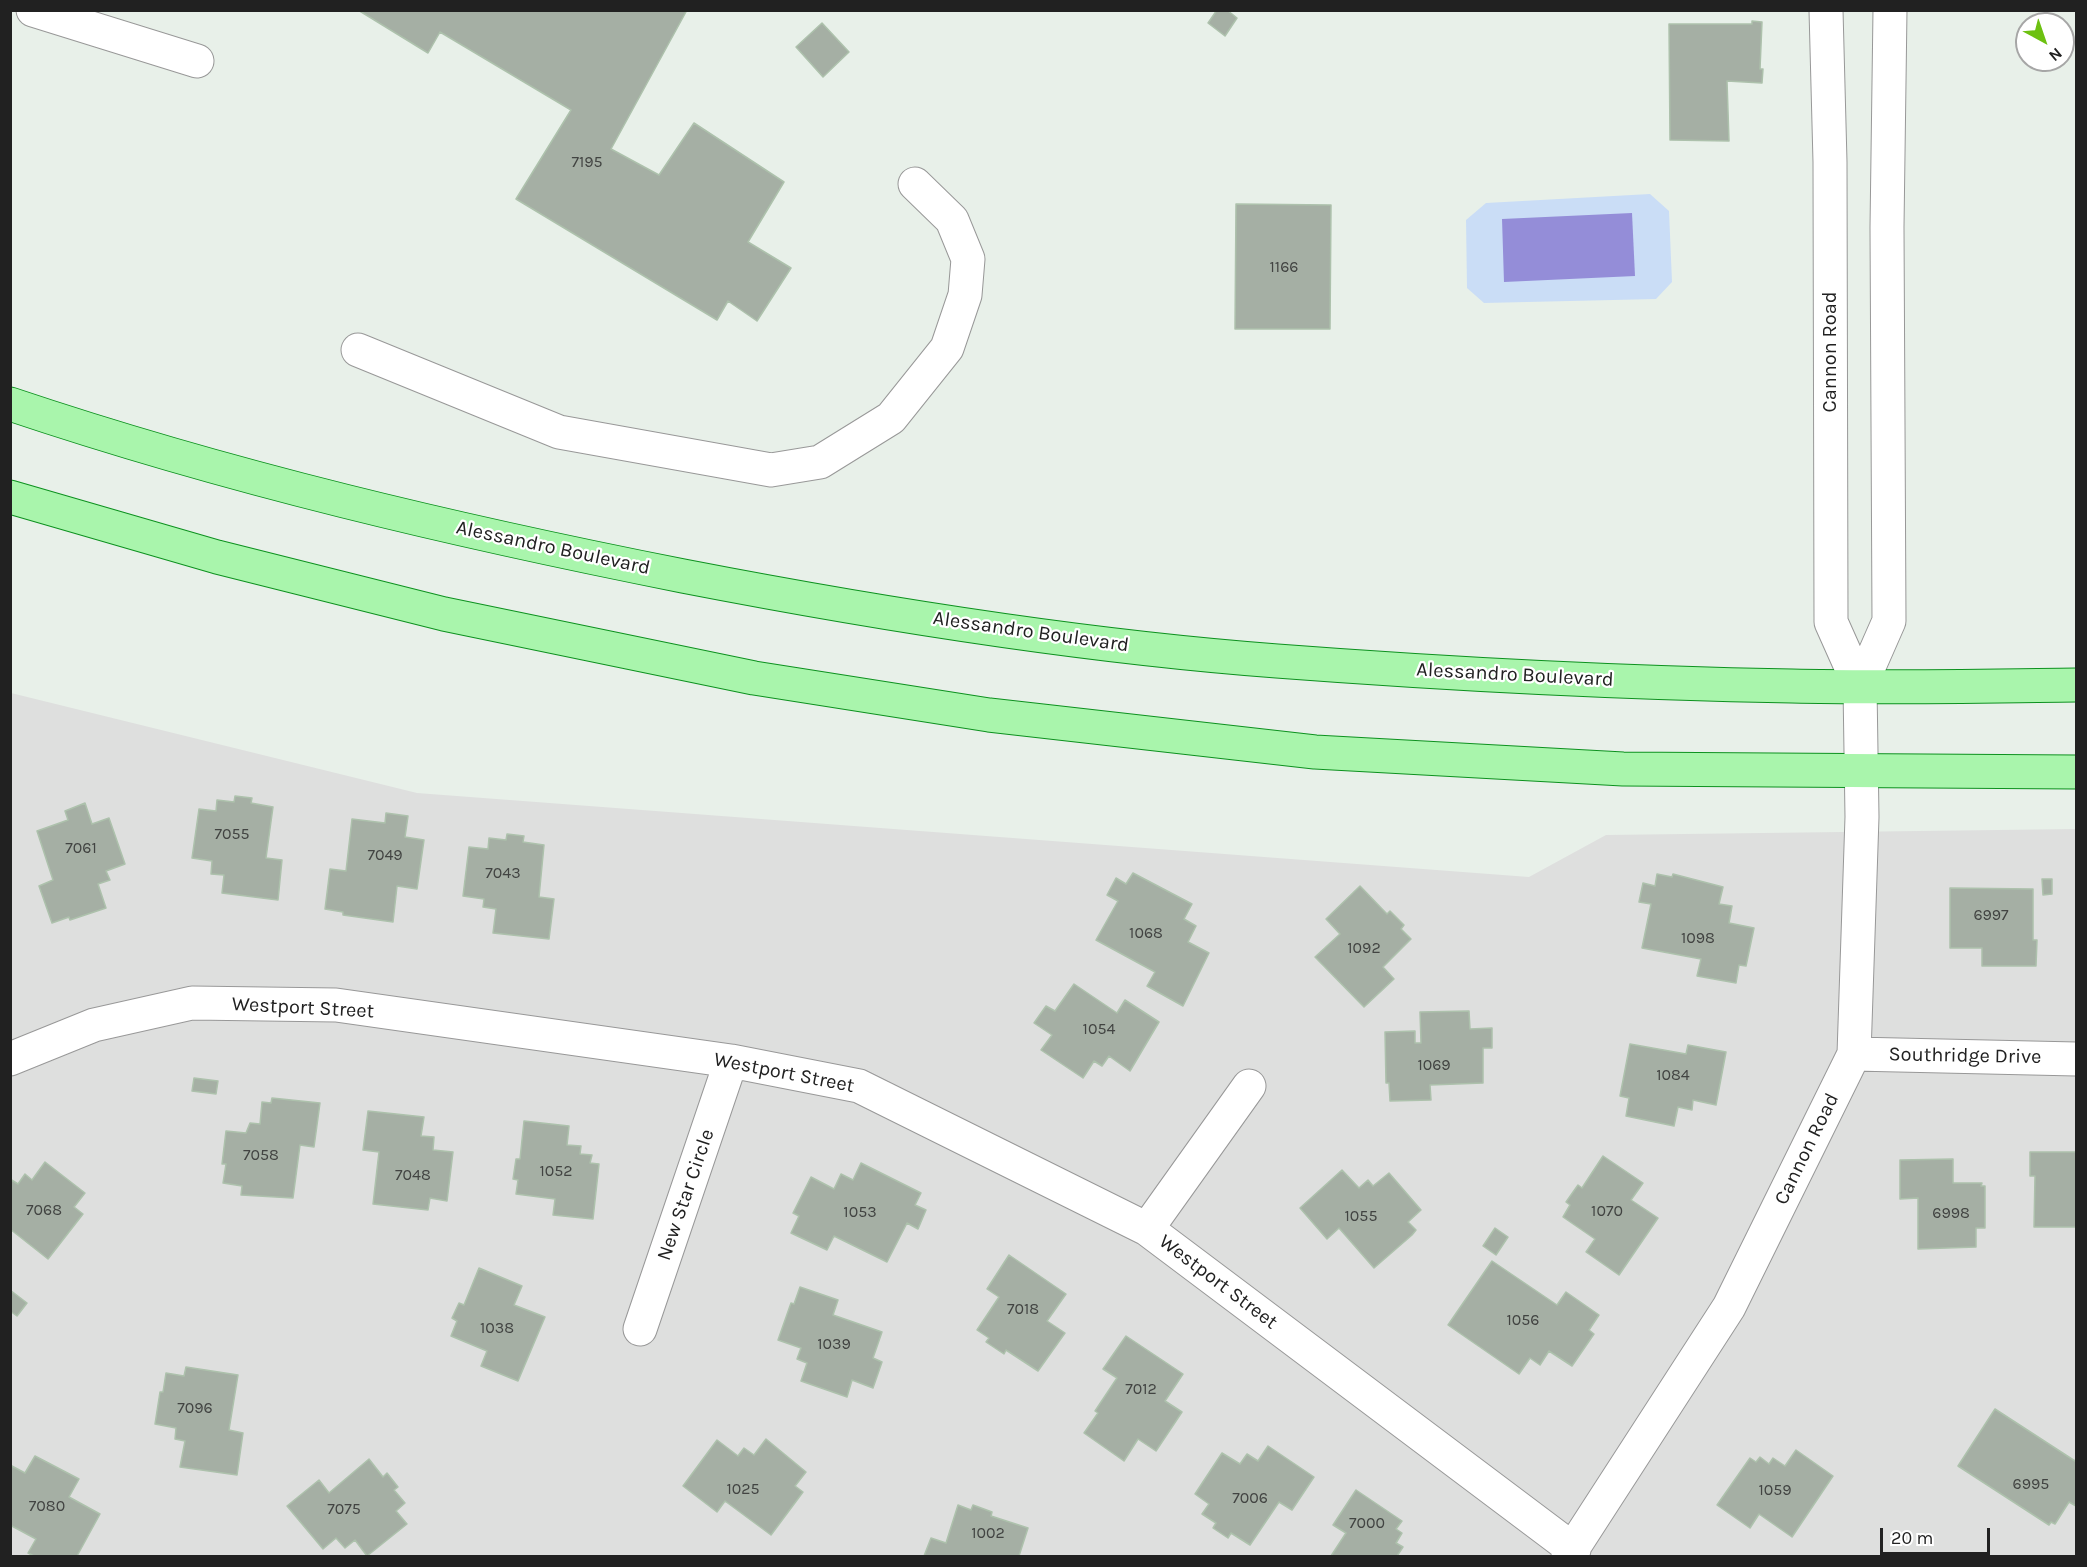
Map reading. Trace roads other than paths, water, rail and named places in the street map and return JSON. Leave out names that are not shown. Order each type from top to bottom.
[{"type":"main road","name":"Alessandro Boulevard","points":[[10,404],[238,473],[428,521],[572,554],[783,595],[1012,632],[1272,661],[1554,678],[1860,687],[2076,685]]},
{"type":"main road","points":[[10,497],[217,557],[444,614],[754,678],[989,715],[1326,753],[1623,769],[2076,772]]},
{"type":"street","points":[[33,10],[196,61]]},
{"type":"street","name":"Cannon Road","points":[[1571,1553],[1729,1307],[1854,1054],[1862,772],[1860,687],[1831,622],[1830,162],[1826,10]]},
{"type":"street","name":"Cannon Road","points":[[1860,687],[1889,621],[1887,227],[1890,10]]},
{"type":"street","points":[[358,350],[559,432],[771,471],[820,462],[891,418],[946,348],[965,295],[968,259],[952,220],[915,184]]},
{"type":"street","name":"Westport Street","points":[[10,1059],[94,1025],[192,1002],[336,1005],[731,1061],[859,1086],[1147,1229],[1571,1553]]},
{"type":"street","name":"Southridge Drive","points":[[1854,1054],[2076,1059]]},
{"type":"street","name":"New Star Circle","points":[[640,1329],[731,1061]]},
{"type":"street","points":[[1147,1229],[1248,1086]]}]
